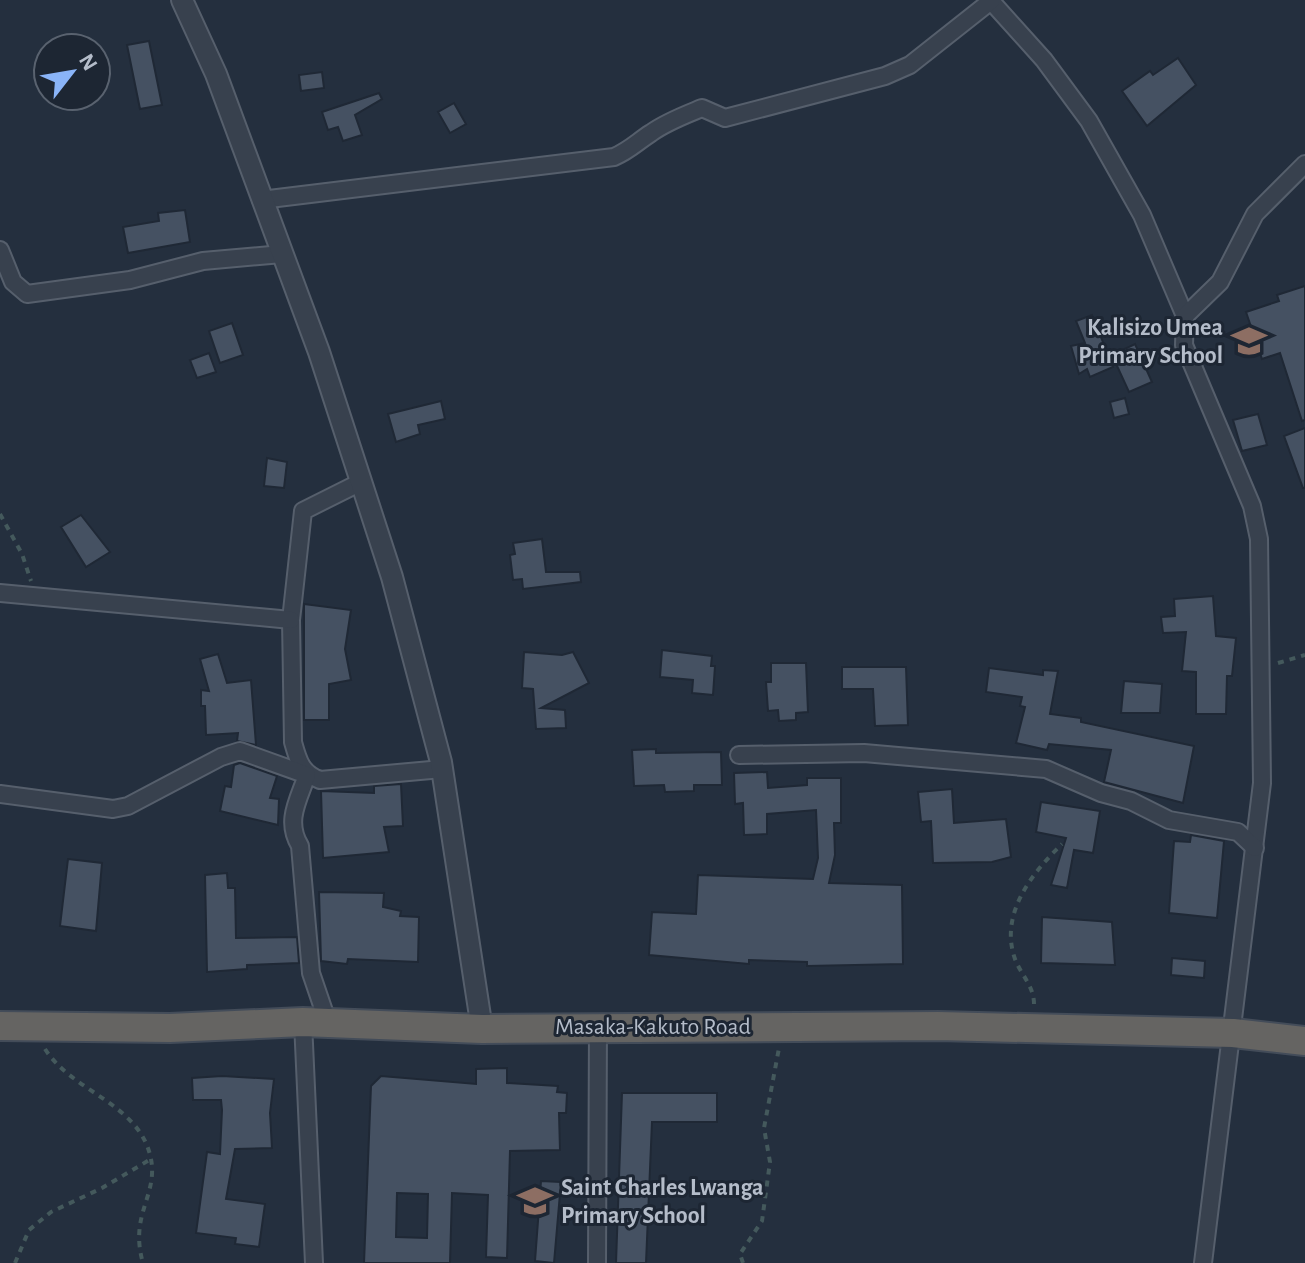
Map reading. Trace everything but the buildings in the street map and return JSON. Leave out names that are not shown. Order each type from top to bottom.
[{"type":"highway","name":"Masaka-Kakuto Road","points":[[0,1026],[170,1028],[316,1022],[482,1029],[598,1025],[1033,1027],[1233,1033],[1305,1041]]},
{"type":"street","points":[[182,0],[216,74],[319,352],[392,577],[442,769],[482,1029]]},
{"type":"street","points":[[261,200],[614,157],[635,148],[660,128],[702,108],[725,118],[885,76],[910,65],[990,0],[1044,60],[1089,121],[1142,215],[1185,316],[1184,345],[1252,506],[1259,539],[1262,783],[1203,1263]]},
{"type":"street","points":[[1185,316],[1220,282],[1255,214],[1305,164]]},
{"type":"street","points":[[0,250],[13,282],[27,294],[130,280],[203,261],[282,254]]},
{"type":"street","points":[[314,1263],[316,1022],[300,846],[292,832],[291,821],[307,775],[293,742],[291,620],[303,511],[361,482]]},
{"type":"street","points":[[0,593],[291,620]]},
{"type":"street","points":[[0,794],[113,809],[128,806],[221,757],[240,751],[320,780],[442,769]]},
{"type":"street","points":[[739,755],[864,753],[1046,769],[1101,793],[1131,801],[1169,820],[1238,832],[1255,848]]},
{"type":"street","points":[[597,1263],[598,1025]]},
{"type":"path","points":[[0,514],[22,554],[37,596]]},
{"type":"path","points":[[1261,668],[1305,655]]},
{"type":"path","points":[[1033,1027],[1034,997],[1015,959],[1013,926],[1021,891],[1034,871],[1062,844]]},
{"type":"path","points":[[31,1026],[49,1055],[74,1079],[128,1117],[139,1131],[151,1159],[149,1191],[137,1236],[143,1263]]},
{"type":"path","points":[[743,1263],[740,1254],[762,1221],[770,1162],[765,1114],[783,1026]]},
{"type":"path","points":[[15,1263],[29,1230],[51,1212],[151,1159]]},
{"type":"place","name":"Kalisizo Umea Primary School","points":[[1249,341]]},
{"type":"place","name":"Saint Charles Lwanga Primary School","points":[[535,1201]]}]
